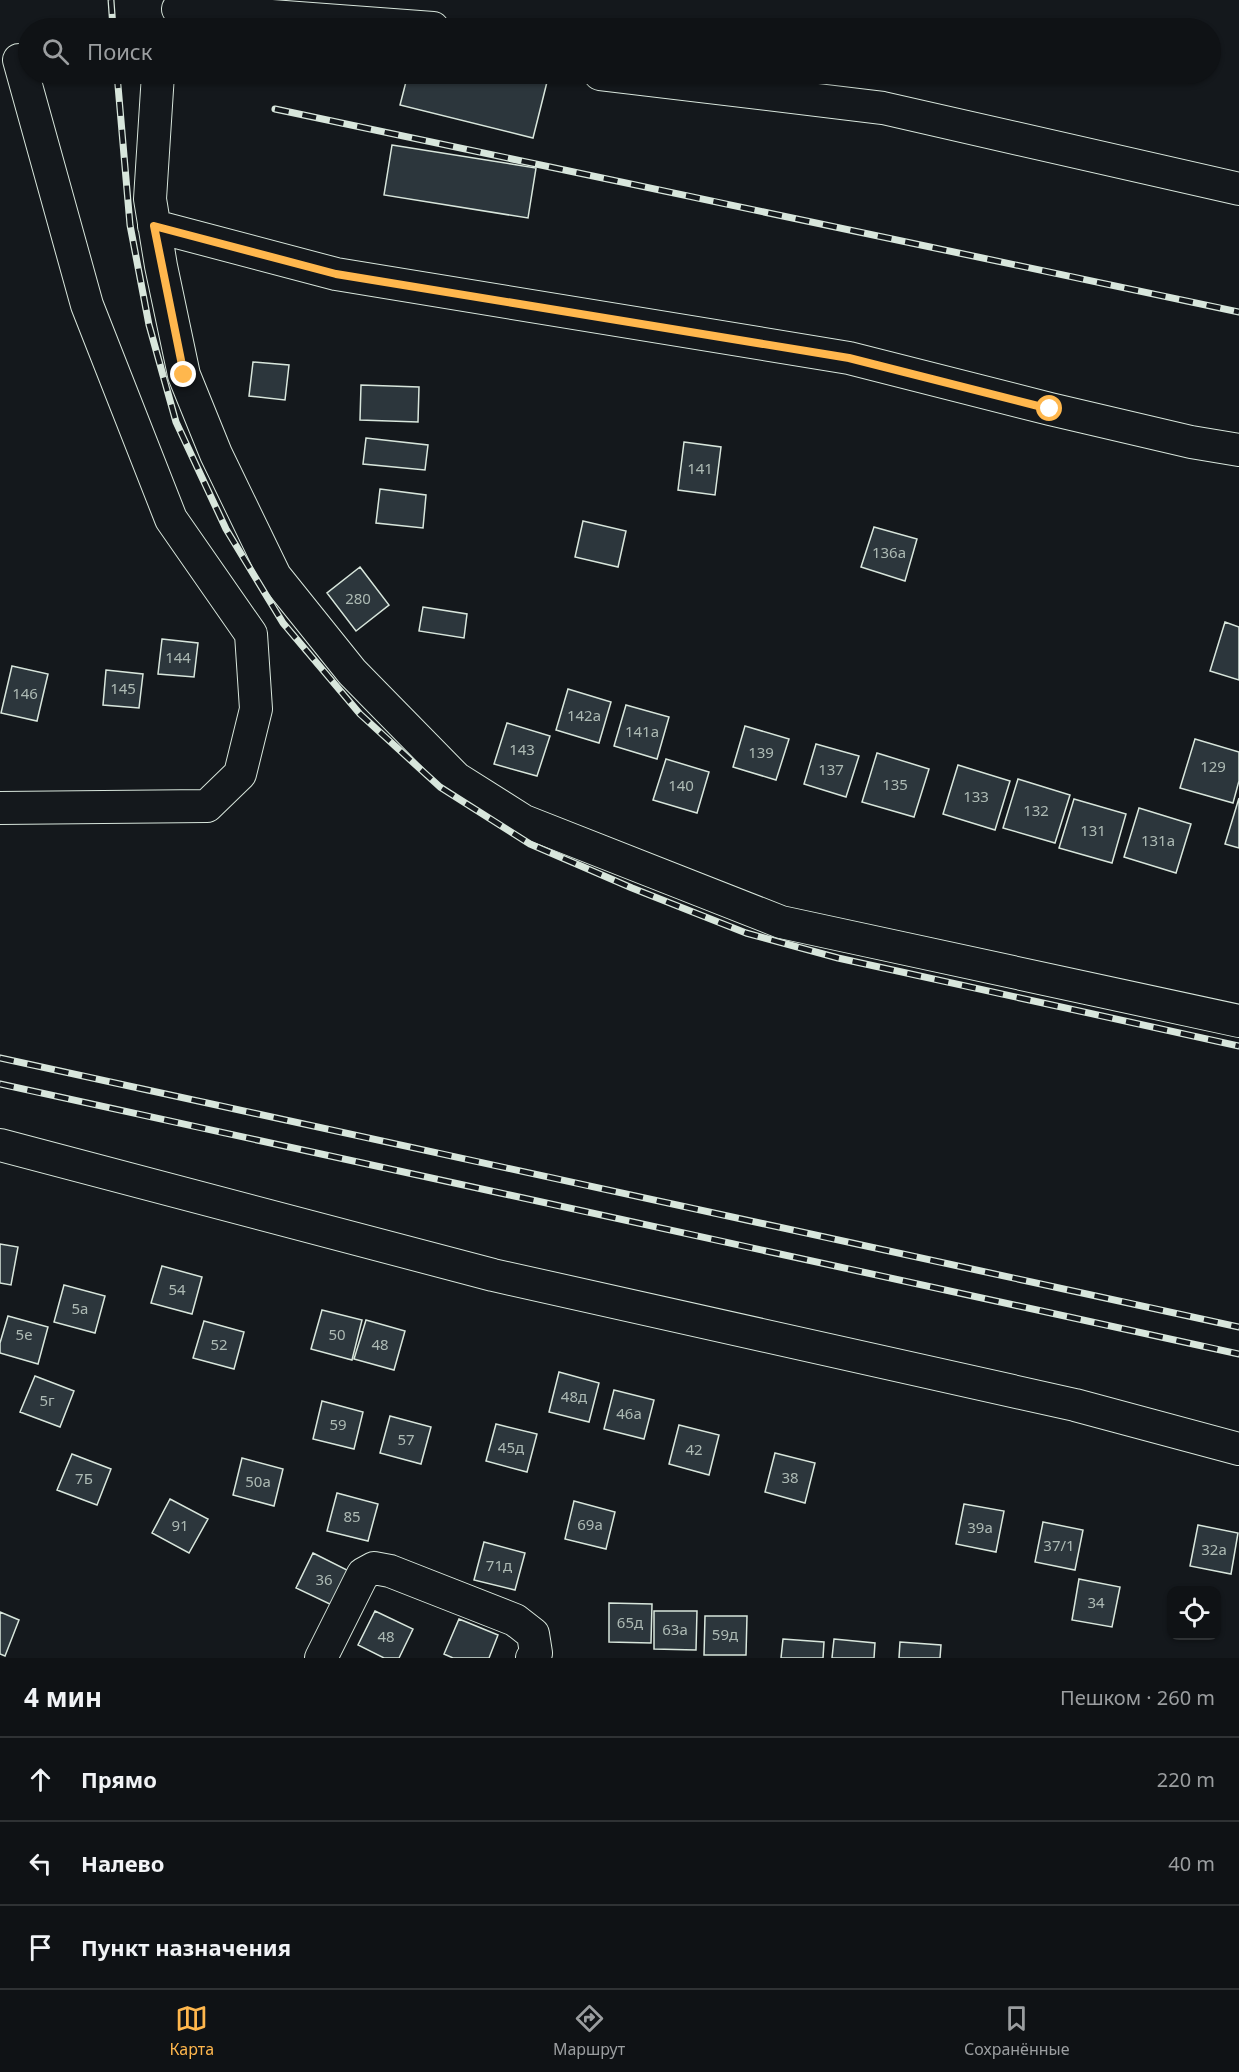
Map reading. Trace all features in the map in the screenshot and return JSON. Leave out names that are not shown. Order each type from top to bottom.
[{"type":"street","points":[[175,12],[272,18]]},
{"type":"street","points":[[0,808],[207,806],[240,774],[256,709],[251,634],[171,519],[87,305],[23,84]]},
{"type":"street","points":[[157,84],[150,199],[154,226],[184,375],[216,454],[275,576],[352,672],[456,778],[524,820],[781,922],[1239,1021]]},
{"type":"street","points":[[683,84],[883,108],[1239,189]]},
{"type":"street","points":[[154,226],[336,274],[849,358],[1050,409],[1191,442],[1239,450]]},
{"type":"street","points":[[0,1145],[493,1275],[1075,1405],[1239,1449]]},
{"type":"street","points":[[321,1658],[363,1574],[374,1568],[390,1571],[515,1620],[533,1634],[536,1653],[532,1658]]},
{"type":"building","points":[[405,84],[546,84],[533,138],[400,105]]},
{"type":"building","points":[[392,145],[536,168],[528,218],[384,195]]},
{"type":"building","points":[[253,362],[289,365],[285,400],[249,396]]},
{"type":"building","points":[[361,385],[419,387],[418,422],[360,420]]},
{"type":"building","points":[[366,438],[428,445],[425,470],[363,464]]},
{"type":"building","points":[[684,442],[721,447],[715,495],[678,490]]},
{"type":"building","points":[[380,489],[426,495],[423,528],[376,523]]},
{"type":"building","points":[[583,521],[626,531],[618,567],[575,557]]},
{"type":"building","points":[[874,527],[917,539],[905,581],[861,567]]},
{"type":"building","points":[[360,567],[389,605],[356,631],[327,593]]},
{"type":"building","points":[[423,607],[467,614],[464,638],[419,631]]},
{"type":"building","points":[[1225,622],[1239,627],[1239,680],[1210,671]]},
{"type":"building","points":[[162,639],[198,643],[194,677],[158,674]]},
{"type":"building","points":[[12,666],[48,674],[37,721],[1,713]]},
{"type":"building","points":[[106,670],[143,674],[139,708],[103,705]]},
{"type":"building","points":[[568,689],[611,702],[599,743],[556,730]]},
{"type":"building","points":[[626,705],[669,717],[657,759],[614,746]]},
{"type":"building","points":[[507,723],[550,736],[537,776],[494,764]]},
{"type":"building","points":[[745,726],[789,739],[776,780],[733,767]]},
{"type":"building","points":[[1195,739],[1239,752],[1239,781],[1233,803],[1180,788]]},
{"type":"building","points":[[816,744],[859,756],[846,797],[804,784]]},
{"type":"building","points":[[877,753],[929,769],[914,817],[862,802]]},
{"type":"building","points":[[666,759],[709,772],[697,813],[653,800]]},
{"type":"building","points":[[958,765],[1010,781],[995,830],[943,814]]},
{"type":"building","points":[[1018,779],[1070,795],[1055,843],[1003,828]]},
{"type":"building","points":[[1239,798],[1239,848],[1225,844]]},
{"type":"building","points":[[1074,799],[1126,814],[1112,863],[1059,848]]},
{"type":"building","points":[[1139,808],[1191,824],[1176,873],[1124,857]]},
{"type":"building","points":[[0,1244],[18,1247],[11,1285],[0,1283]]},
{"type":"building","points":[[162,1266],[202,1277],[192,1314],[151,1303]]},
{"type":"building","points":[[64,1285],[105,1296],[95,1333],[54,1322]]},
{"type":"building","points":[[322,1310],[362,1320],[352,1360],[311,1349]]},
{"type":"building","points":[[8,1316],[48,1327],[38,1364],[0,1353],[0,1343]]},
{"type":"building","points":[[366,1320],[405,1331],[394,1370],[354,1359]]},
{"type":"building","points":[[204,1321],[244,1332],[234,1369],[193,1358]]},
{"type":"building","points":[[559,1372],[599,1383],[589,1422],[549,1412]]},
{"type":"building","points":[[35,1376],[74,1391],[60,1427],[20,1412]]},
{"type":"building","points":[[614,1390],[654,1400],[644,1439],[604,1429]]},
{"type":"building","points":[[322,1401],[363,1412],[354,1449],[313,1439]]},
{"type":"building","points":[[390,1416],[431,1427],[421,1464],[380,1453]]},
{"type":"building","points":[[496,1424],[537,1434],[527,1472],[486,1461]]},
{"type":"building","points":[[679,1425],[719,1435],[709,1475],[669,1464]]},
{"type":"building","points":[[775,1453],[815,1463],[805,1503],[765,1492]]},
{"type":"building","points":[[72,1454],[111,1469],[97,1505],[57,1490]]},
{"type":"building","points":[[242,1458],[283,1469],[274,1506],[233,1495]]},
{"type":"building","points":[[337,1493],[378,1504],[368,1541],[327,1531]]},
{"type":"building","points":[[170,1499],[208,1519],[189,1553],[152,1533]]},
{"type":"building","points":[[574,1501],[615,1512],[606,1549],[565,1539]]},
{"type":"building","points":[[964,1504],[1004,1511],[996,1552],[956,1544]]},
{"type":"building","points":[[1043,1522],[1083,1530],[1075,1570],[1035,1562]]},
{"type":"building","points":[[1198,1525],[1238,1533],[1231,1574],[1190,1566]]},
{"type":"building","points":[[484,1542],[525,1553],[515,1590],[474,1580]]},
{"type":"building","points":[[313,1553],[351,1572],[334,1606],[296,1588]]},
{"type":"building","points":[[1079,1579],[1120,1587],[1112,1627],[1072,1620]]},
{"type":"building","points":[[609,1603],[652,1604],[651,1643],[609,1642]]},
{"type":"building","points":[[375,1611],[413,1629],[399,1658],[384,1658],[358,1645]]},
{"type":"building","points":[[654,1611],[697,1611],[696,1650],[654,1649]]},
{"type":"building","points":[[0,1612],[19,1620],[5,1656],[0,1654]]},
{"type":"building","points":[[705,1616],[747,1616],[746,1655],[704,1655]]},
{"type":"building","points":[[459,1619],[498,1635],[489,1658],[453,1658],[444,1654]]},
{"type":"building","points":[[783,1639],[824,1642],[823,1658],[781,1658]]},
{"type":"building","points":[[834,1639],[875,1643],[874,1658],[832,1658]]},
{"type":"building","points":[[900,1642],[941,1645],[940,1658],[899,1658]]},
{"type":"railway","points":[[111,0],[112,18]]},
{"type":"railway","points":[[118,84],[130,225],[149,325],[176,422],[226,529],[283,623],[360,714],[440,787],[530,844],[632,888],[746,933],[838,958],[1239,1046]]},
{"type":"railway","points":[[275,109],[1239,312]]},
{"type":"railway","points":[[0,1058],[1239,1327]]},
{"type":"railway","points":[[0,1084],[1239,1354]]},
{"type":"route","points":[[184,375],[154,226],[336,274],[849,358],[1050,409]]}]
